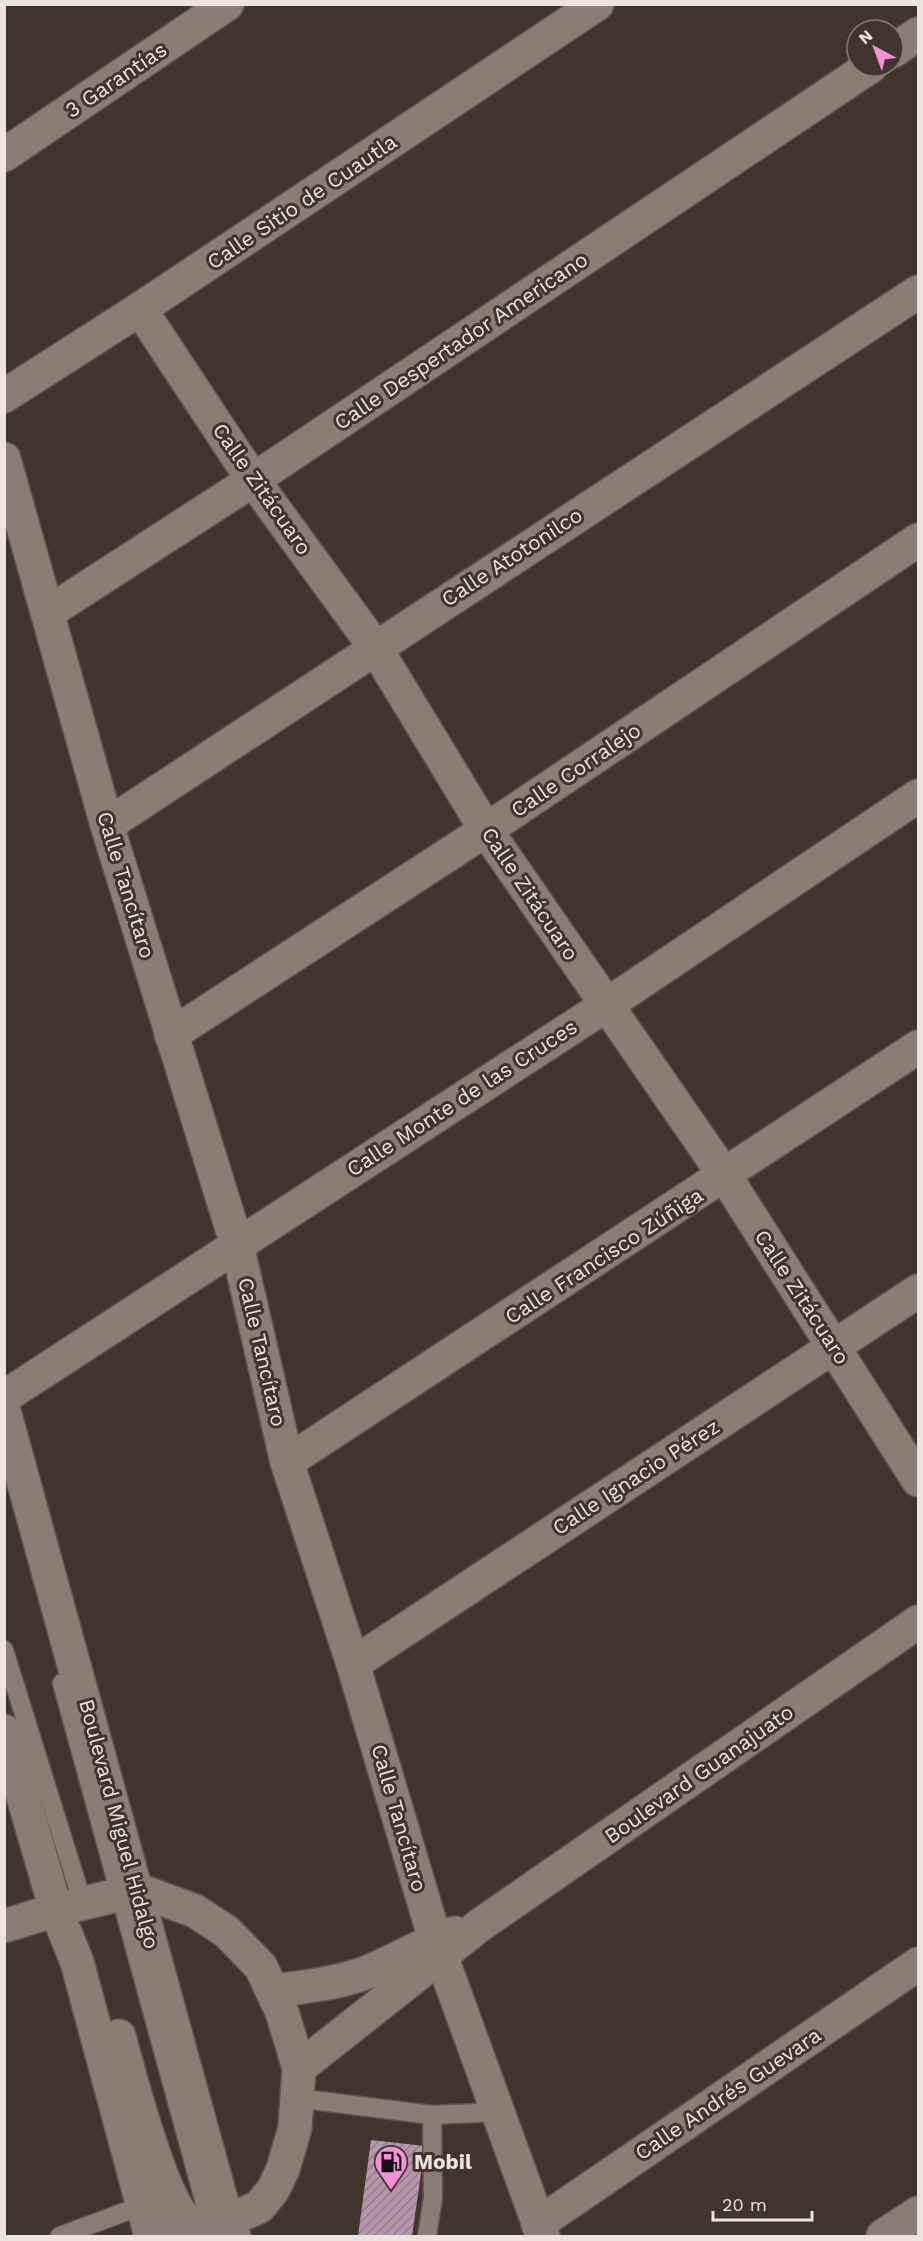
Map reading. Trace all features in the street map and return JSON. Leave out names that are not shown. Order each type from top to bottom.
[{"type":"street","name":"3 Garantías","points":[[4,155],[227,4]]},
{"type":"street","name":"Calle Sitio de Cuautla","points":[[4,396],[140,309],[597,4]]},
{"type":"street","points":[[905,43],[918,34]]},
{"type":"street","name":"Calle Despertador Americano","points":[[50,612],[253,480],[853,78]]},
{"type":"street","name":"Calle Atotonilco","points":[[107,825],[918,292]]},
{"type":"street","name":"Calle Zitácuaro","points":[[140,309],[253,480],[375,647],[486,830],[725,1176],[918,1480]]},
{"type":"street","name":"Calle Tancítaro","points":[[4,459],[50,612],[107,825],[237,1245],[287,1462],[353,1664],[438,1948],[500,2112],[541,2230]]},
{"type":"street","name":"Calle Corralejo","points":[[171,1035],[486,830],[918,540]]},
{"type":"street","name":"Calle Monte de las Cruces","points":[[4,1398],[605,1005],[918,796]]},
{"type":"street","name":"Calle Francisco Zúñiga","points":[[287,1462],[918,1047]]},
{"type":"street","name":"Calle Ignacio Pérez","points":[[353,1664],[918,1291]]},
{"type":"street","name":"Boulevard Miguel Hidalgo","points":[[4,1411],[129,1892],[222,2230]]},
{"type":"street","name":"Boulevard Guanajuato","points":[[272,1991],[336,1981],[366,1972],[438,1948],[480,1925],[918,1622]]},
{"type":"street","points":[[4,1731],[70,1907],[77,1962],[146,2221]]},
{"type":"street","points":[[4,1926],[129,1892],[195,1911],[227,1932],[261,1967],[282,2012],[298,2083],[291,2143],[273,2190],[259,2207],[222,2230],[185,2218],[172,2202],[117,2031],[94,1982],[77,1962]]},
{"type":"street","name":"Boulevard Guanajuato","points":[[298,2083],[438,1948]]},
{"type":"street","name":"Calle Andrés Guevara","points":[[541,2230],[918,1964]]},
{"type":"street","points":[[883,2236],[918,2213]]},
{"type":"lane","points":[[4,1472],[129,1892]]},
{"type":"lane","points":[[4,1650],[70,1907]]},
{"type":"lane","points":[[77,1962],[106,2037],[175,2236]]},
{"type":"lane","points":[[298,2083],[432,2115],[500,2112]]},
{"type":"lane","points":[[427,2236],[433,2197],[432,2115]]},
{"type":"lane","points":[[60,2236],[146,2221]]},
{"type":"building","name":"Mobil","points":[[371,2140],[425,2146],[412,2236],[358,2236]]},
{"type":"place","name":"Mobil","points":[[391,2191]]}]
